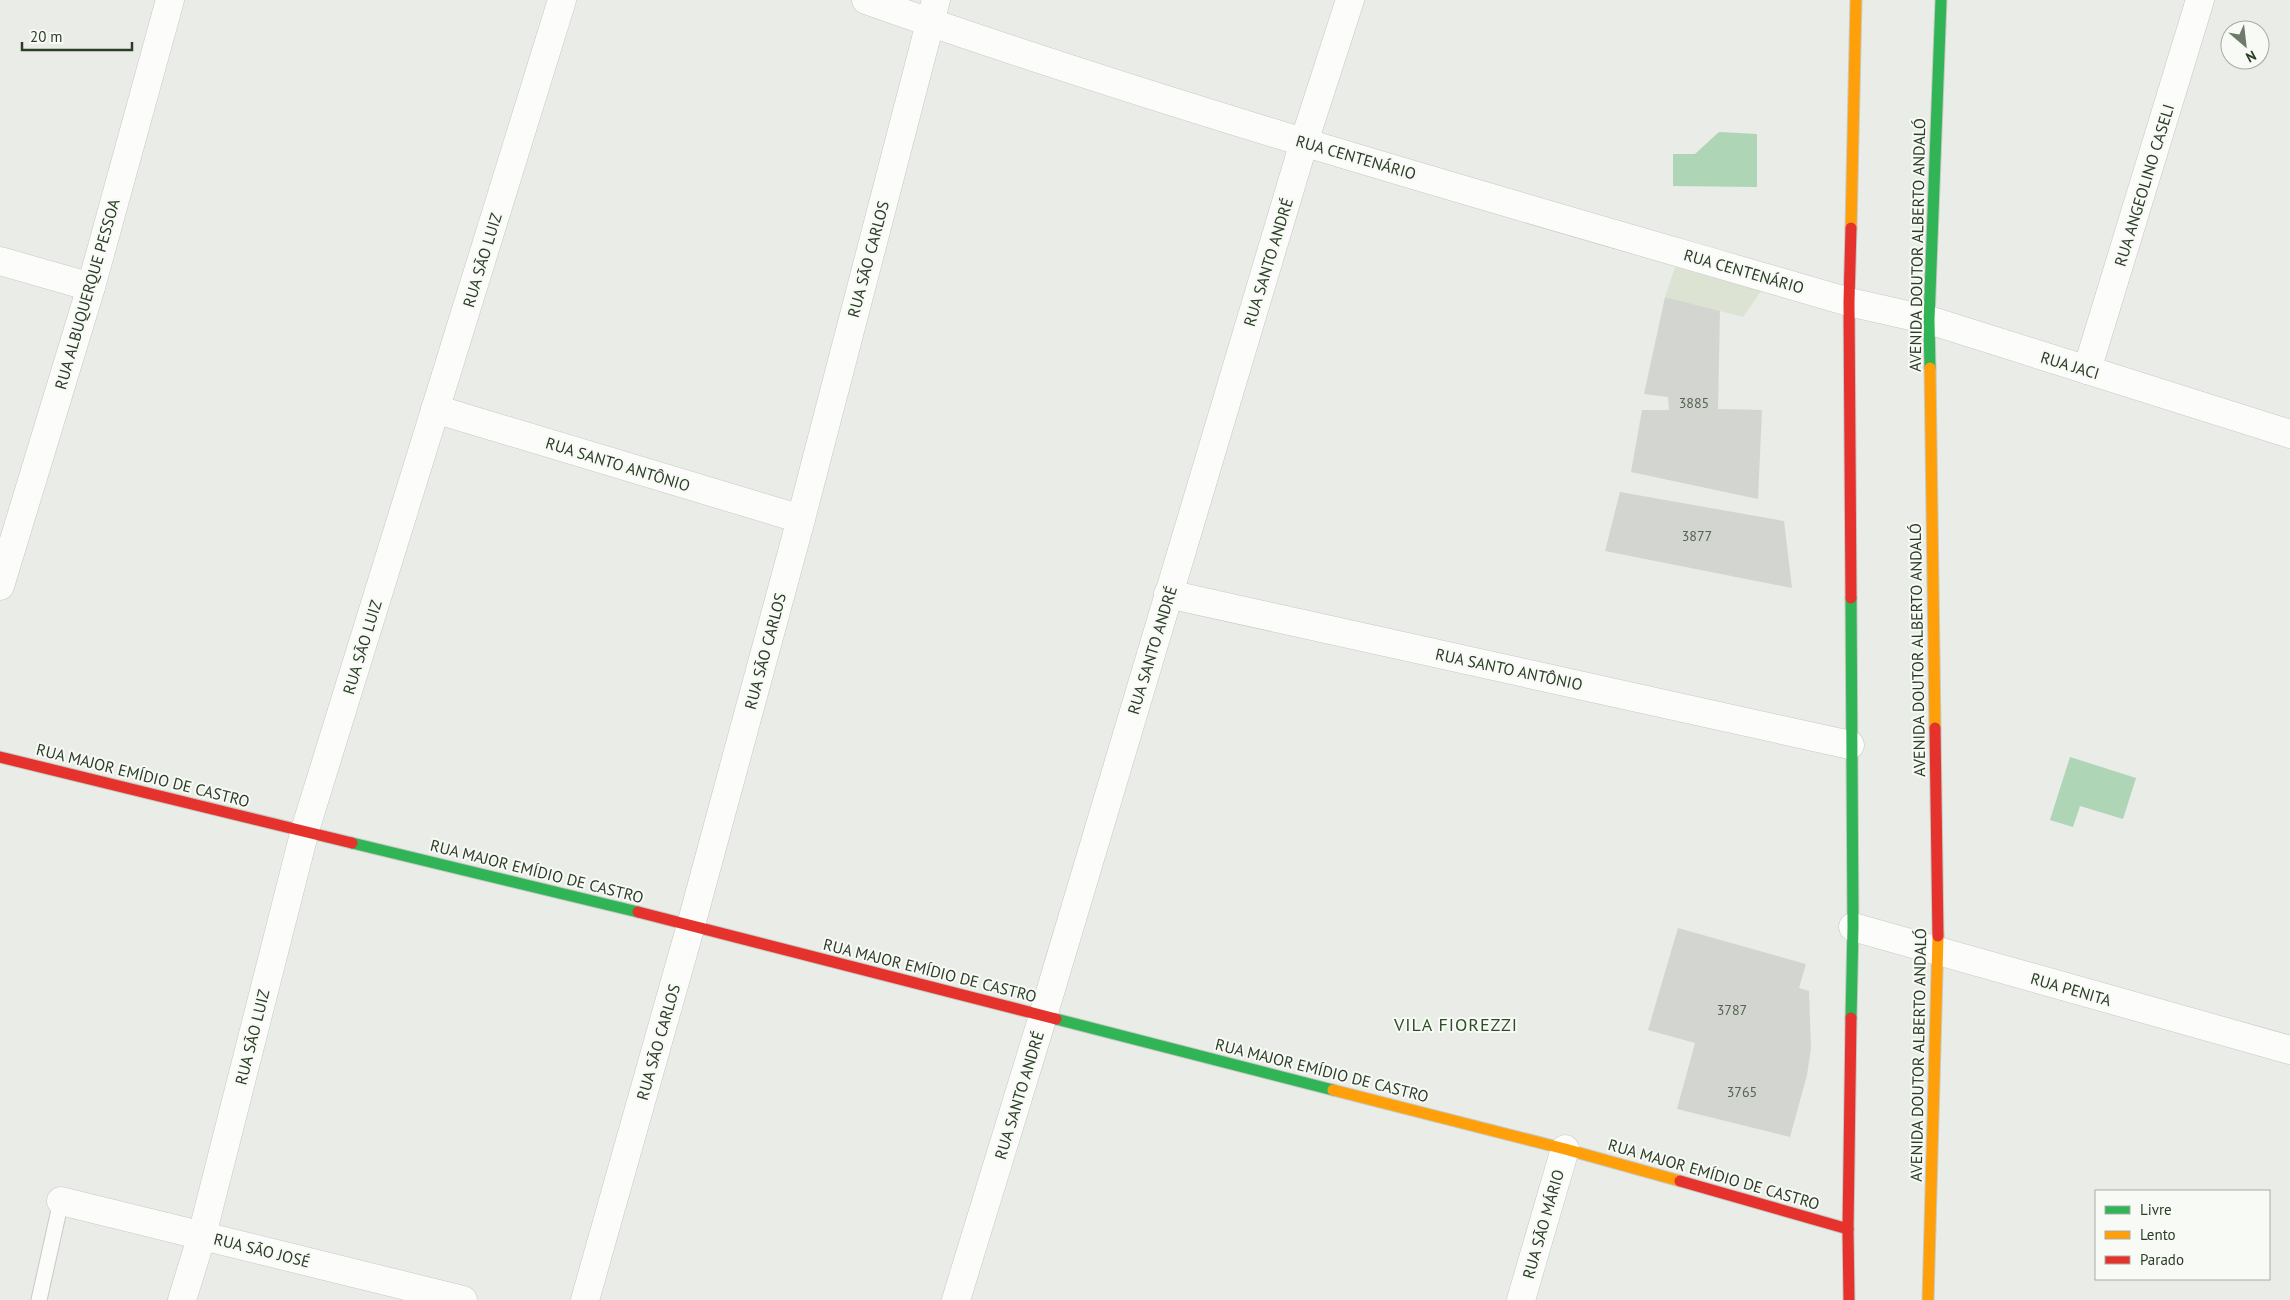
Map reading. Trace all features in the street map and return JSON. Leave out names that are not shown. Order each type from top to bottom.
[{"type":"main road","points":[[1849,1300],[1848,1229],[1853,927],[1850,745],[1849,302],[1856,0]]},
{"type":"main road","name":"AVENIDA DOUTOR ALBERTO ANDALÓ","points":[[1928,1300],[1938,952],[1929,320],[1941,0]]},
{"type":"main road","name":"RUA MAJOR EMÍDIO DE CASTRO","points":[[0,757],[691,925],[1565,1148],[1848,1229]]},
{"type":"street","name":"RUA ALBUQUERQUE PESSOA","points":[[0,586],[91,286],[170,0]]},
{"type":"street","name":"RUA SÃO LUIZ","points":[[182,1300],[202,1235],[305,830],[562,0]]},
{"type":"street","name":"RUA CENTENÁRIO","points":[[866,0],[933,11],[1304,142],[1849,302]]},
{"type":"street","name":"RUA SANTO ANDRÉ","points":[[956,1300],[1043,1016],[1304,142],[1350,0]]},
{"type":"street","name":"RUA ANGEOLINO CASELI","points":[[2087,370],[2200,0]]},
{"type":"street","name":"RUA SÃO CARLOS","points":[[585,1300],[691,925],[801,519],[933,11]]},
{"type":"street","points":[[0,261],[91,286]]},
{"type":"street","name":"RUA JACI","points":[[1849,302],[1929,320],[2290,434]]},
{"type":"street","name":"RUA SANTO ANTÔNIO","points":[[435,409],[801,519]]},
{"type":"street","name":"RUA SANTO ANTÔNIO","points":[[1168,594],[1850,745]]},
{"type":"street","name":"RUA PENITA","points":[[1853,927],[2290,1050]]},
{"type":"street","name":"RUA SÃO MÁRIO","points":[[1521,1300],[1565,1148]]},
{"type":"street","name":"RUA SÃO JOSÉ","points":[[61,1201],[463,1300]]},
{"type":"lane","points":[[39,1300],[61,1201]]},
{"type":"shaded area","points":[[1719,132],[1757,134],[1757,187],[1673,186],[1673,154],[1695,154]]},
{"type":"shaded area","points":[[1675,267],[1761,291],[1743,317],[1665,297]]},
{"type":"shaded area","points":[[2070,757],[2136,778],[2123,819],[2080,806],[2073,827],[2050,820]]},
{"type":"building","points":[[1665,297],[1720,311],[1718,409],[1762,410],[1758,499],[1631,472],[1642,410],[1669,410],[1668,397],[1644,394]]},
{"type":"building","points":[[1620,492],[1784,521],[1792,588],[1605,551]]},
{"type":"building","points":[[1678,928],[1806,964],[1799,988],[1809,991],[1811,1048],[1807,1075],[1790,1137],[1677,1109],[1695,1043],[1648,1030]]},
{"type":"traffic: fast","points":[[1930,368],[1929,320],[1941,0]]},
{"type":"traffic: fast","points":[[1851,598],[1853,927],[1851,1018]]},
{"type":"traffic: fast","points":[[352,843],[638,912]]},
{"type":"traffic: fast","points":[[1056,1019],[1333,1090]]},
{"type":"traffic: slow","points":[[1851,228],[1856,0]]},
{"type":"traffic: slow","points":[[1930,368],[1935,728]]},
{"type":"traffic: slow","points":[[1928,1300],[1938,936]]},
{"type":"traffic: slow","points":[[1333,1090],[1565,1149],[1680,1181]]},
{"type":"traffic: jam","points":[[1851,228],[1849,302],[1851,598]]},
{"type":"traffic: jam","points":[[1935,728],[1938,936]]},
{"type":"traffic: jam","points":[[0,757],[352,843]]},
{"type":"traffic: jam","points":[[638,912],[1056,1019]]},
{"type":"traffic: jam","points":[[1849,1300],[1848,1229],[1851,1018]]},
{"type":"traffic: jam","points":[[1680,1181],[1848,1229]]},
{"type":"district","name":"VILA FIOREZZI","points":[[1456,1025]]}]
